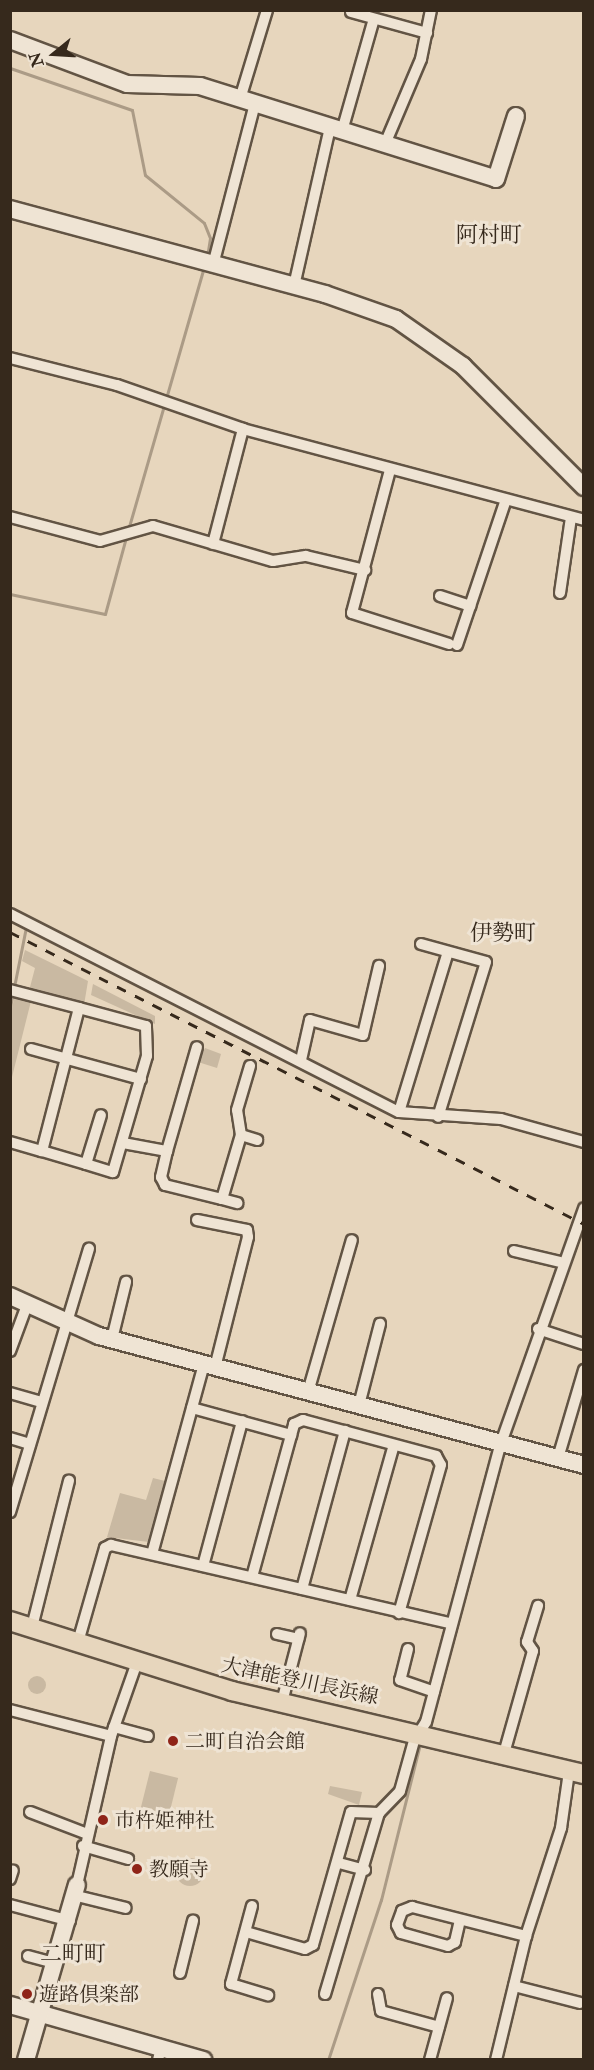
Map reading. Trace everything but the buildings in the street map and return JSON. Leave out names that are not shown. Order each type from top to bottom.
[{"type":"main road","name":"大津能登川長浜線","points":[[10,1621],[137,1662],[282,1702],[423,1732],[503,1757],[576,1773]]},
{"type":"street","points":[[213,265],[267,10]]},
{"type":"street","points":[[385,144],[427,33],[431,10]]},
{"type":"street","points":[[351,12],[427,33]]},
{"type":"street","points":[[294,286],[336,129],[374,19]]},
{"type":"street","points":[[10,40],[127,84],[200,86],[496,179],[516,116]]},
{"type":"street","points":[[10,209],[294,286],[396,319],[424,336],[463,366],[584,487]]},
{"type":"street","points":[[10,358],[117,385],[243,429],[505,502],[584,520]]},
{"type":"street","points":[[213,544],[243,429]]},
{"type":"street","points":[[390,470],[352,613],[453,645],[470,606],[505,502]]},
{"type":"street","points":[[10,517],[100,541],[153,526],[273,561],[306,556],[365,570]]},
{"type":"street","points":[[560,593],[571,518]]},
{"type":"street","points":[[440,596],[470,606]]},
{"type":"street","points":[[10,914],[302,1060],[399,1112],[438,1117],[501,1119],[584,1142]]},
{"type":"street","points":[[421,944],[486,962],[438,1117]]},
{"type":"street","points":[[399,1112],[448,952]]},
{"type":"street","points":[[302,1060],[310,1020],[363,1035],[379,966]]},
{"type":"street","points":[[10,1142],[113,1172],[141,1079],[150,1034],[146,1026],[13,991]]},
{"type":"street","points":[[42,1151],[79,1008]]},
{"type":"street","points":[[198,1047],[161,1178],[165,1185],[237,1203]]},
{"type":"street","points":[[31,1049],[141,1079]]},
{"type":"street","points":[[222,1199],[241,1135],[237,1110],[250,1066]]},
{"type":"street","points":[[86,1164],[101,1115]]},
{"type":"street","points":[[241,1135],[257,1140]]},
{"type":"street","points":[[123,1143],[167,1151]]},
{"type":"street","points":[[325,1994],[365,1870],[379,1813],[400,1791],[414,1741],[423,1732],[450,1623],[501,1443],[560,1263],[584,1208]]},
{"type":"street","points":[[152,1554],[192,1408],[238,1294],[233,1283],[247,1230],[197,1221]]},
{"type":"street","points":[[308,1392],[352,1240]]},
{"type":"street","points":[[10,1512],[42,1402],[69,1326],[89,1249]]},
{"type":"street","points":[[514,1251],[560,1263]]},
{"type":"street","points":[[112,1339],[126,1282]]},
{"type":"street","points":[[10,1296],[69,1326],[112,1339],[584,1465]]},
{"type":"street","points":[[10,1351],[27,1305]]},
{"type":"street","points":[[359,1405],[380,1324]]},
{"type":"street","points":[[538,1329],[584,1344]]},
{"type":"street","points":[[558,1458],[580,1399],[584,1370]]},
{"type":"street","points":[[10,1394],[42,1402]]},
{"type":"street","points":[[192,1408],[291,1435]]},
{"type":"street","points":[[252,1577],[294,1424],[303,1420],[436,1456],[441,1465],[399,1612]]},
{"type":"street","points":[[203,1566],[242,1421]]},
{"type":"street","points":[[302,1589],[345,1431]]},
{"type":"street","points":[[10,1438],[30,1444]]},
{"type":"street","points":[[350,1600],[394,1445]]},
{"type":"street","points":[[32,1627],[69,1481]]},
{"type":"street","points":[[78,1642],[105,1548],[152,1554],[450,1623]]},
{"type":"street","points":[[503,1757],[533,1651],[527,1642],[538,1606]]},
{"type":"street","points":[[277,1634],[299,1636],[282,1702]]},
{"type":"street","points":[[408,1649],[400,1680],[434,1692]]},
{"type":"street","points":[[26,2060],[70,1921],[77,1890],[82,1846],[112,1732],[137,1662]]},
{"type":"street","points":[[10,1710],[112,1732],[148,1736]]},
{"type":"street","points":[[496,2060],[526,1936],[576,1773]]},
{"type":"street","points":[[30,1812],[85,1833]]},
{"type":"street","points":[[246,1932],[306,1949],[313,1945],[339,1863],[351,1812],[379,1813]]},
{"type":"street","points":[[82,1846],[128,1859]]},
{"type":"street","points":[[339,1863],[365,1870]]},
{"type":"street","points":[[77,1890],[126,1908]]},
{"type":"street","points":[[10,1905],[70,1921]]},
{"type":"street","points":[[252,1906],[231,1984],[268,1995]]},
{"type":"street","points":[[460,1920],[455,1942],[448,1946],[401,1933],[397,1926],[402,1911],[412,1906],[526,1936]]},
{"type":"street","points":[[180,1973],[193,1922]]},
{"type":"street","points":[[28,1956],[55,1963]]},
{"type":"street","points":[[514,1986],[580,2003]]},
{"type":"street","points":[[378,1994],[381,2011],[439,2027]]},
{"type":"street","points":[[430,2060],[447,1998]]},
{"type":"street","points":[[10,2005],[159,2054],[203,2060]]},
{"type":"shaded area","points":[[25,950],[88,981],[84,1005],[29,991],[35,968],[22,961]]},
{"type":"shaded area","points":[[93,984],[155,1016],[155,1024],[91,995]]},
{"type":"shaded area","points":[[15,996],[31,1001],[11,1081],[10,1015]]},
{"type":"shaded area","points":[[205,1048],[221,1054],[217,1068],[198,1062]]},
{"type":"shaded area","points":[[153,1478],[165,1481],[149,1542],[107,1537],[120,1493],[146,1500]]},
{"type":"shaded area","points":[[37,1676],[45,1681],[46,1685],[41,1693],[37,1694],[29,1689],[28,1685],[33,1677]]},
{"type":"shaded area","points":[[150,1771],[178,1778],[169,1815],[141,1808]]},
{"type":"shaded area","points":[[330,1786],[362,1792],[359,1805],[328,1794]]},
{"type":"shaded area","points":[[190,1858],[200,1862],[204,1872],[200,1882],[190,1886],[180,1882],[176,1872],[180,1862]]},
{"type":"waterway","points":[[10,68],[132,110],[145,175],[204,223],[210,238],[207,258]]},
{"type":"waterway","points":[[128,530],[204,267]]},
{"type":"waterway","points":[[10,594],[105,614],[126,537]]},
{"type":"waterway","points":[[10,1007],[26,927]]},
{"type":"waterway","points":[[328,2060],[381,1900],[420,1743]]},
{"type":"railway","points":[[10,932],[584,1224]]},
{"type":"place","name":"二町自治会館","points":[[173,1741]]},
{"type":"place","name":"市杵姫神社","points":[[103,1820]]},
{"type":"place","name":"教願寺","points":[[137,1869]]},
{"type":"place","name":"遊路倶楽部","points":[[27,1994]]},
{"type":"district","name":"阿村町","points":[[489,236]]},
{"type":"district","name":"伊勢町","points":[[503,934]]},
{"type":"district","name":"二町町","points":[[73,1955]]}]
